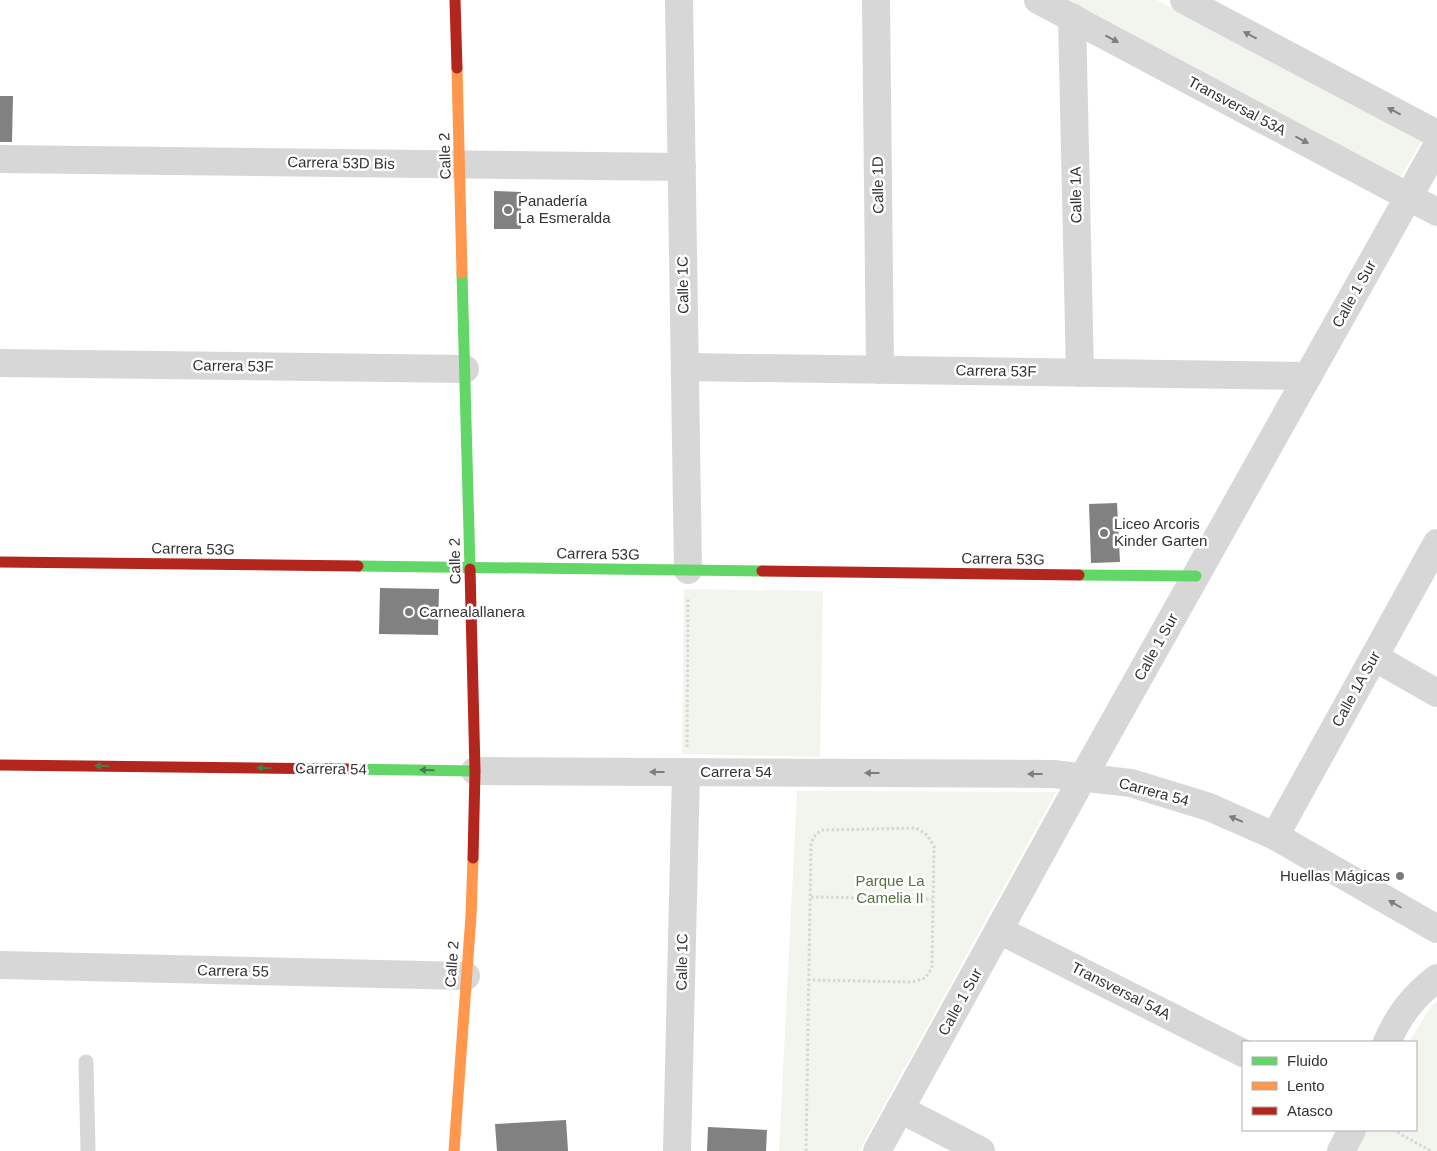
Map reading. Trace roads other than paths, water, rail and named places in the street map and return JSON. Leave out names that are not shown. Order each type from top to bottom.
[{"type":"street","name":"Calle 2","points":[[454,1151],[471,916],[475,771],[456,0]]},
{"type":"street","name":"Calle 1C","points":[[679,0],[688,570]]},
{"type":"street","name":"Calle 1D","points":[[876,0],[880,370]]},
{"type":"street","name":"Transversal 53A","points":[[1038,0],[1437,212]]},
{"type":"street","points":[[1184,0],[1437,134]]},
{"type":"street","name":"Calle 1A","points":[[1072,17],[1080,372]]},
{"type":"street","name":"Calle 1 Sur","points":[[877,1151],[1083,777],[1437,146]]},
{"type":"street","name":"Carrera 53D Bis","points":[[0,159],[682,167]]},
{"type":"street","name":"Carrera 53F","points":[[0,362],[465,369]]},
{"type":"street","name":"Carrera 53F","points":[[685,367],[1308,376]]},
{"type":"street","name":"Calle 1A Sur","points":[[1275,836],[1437,543]]},
{"type":"street","name":"Carrera 53G","points":[[0,562],[1196,576]]},
{"type":"street","points":[[1374,657],[1437,693]]},
{"type":"street","name":"Carrera 54","points":[[0,765],[475,771],[1053,774],[1083,777],[1131,783],[1209,808],[1275,836],[1437,928]]},
{"type":"street","name":"Calle 1C","points":[[677,1151],[686,772]]},
{"type":"street","name":"Transversal 54A","points":[[999,930],[1242,1052]]},
{"type":"street","name":"Carrera 55","points":[[0,965],[466,976]]},
{"type":"street","points":[[1387,1041],[1398,1019],[1413,999],[1437,978]]},
{"type":"street","points":[[900,1109],[981,1151]]},
{"type":"street","points":[[1340,1151],[1351,1131]]},
{"type":"lane","points":[[86,1062],[88,1151]]},
{"type":"place","name":"Panadería La Esmeralda","points":[[508,210]]},
{"type":"place","name":"Liceo Arcoris Kinder Garten","points":[[1104,533]]},
{"type":"place","name":"Carnealallanera","points":[[409,612]]},
{"type":"place","name":"Huellas Mágicas","points":[[1400,876]]},
{"type":"park label","name":"Parque La Camelia II","points":[[890,890]]}]
